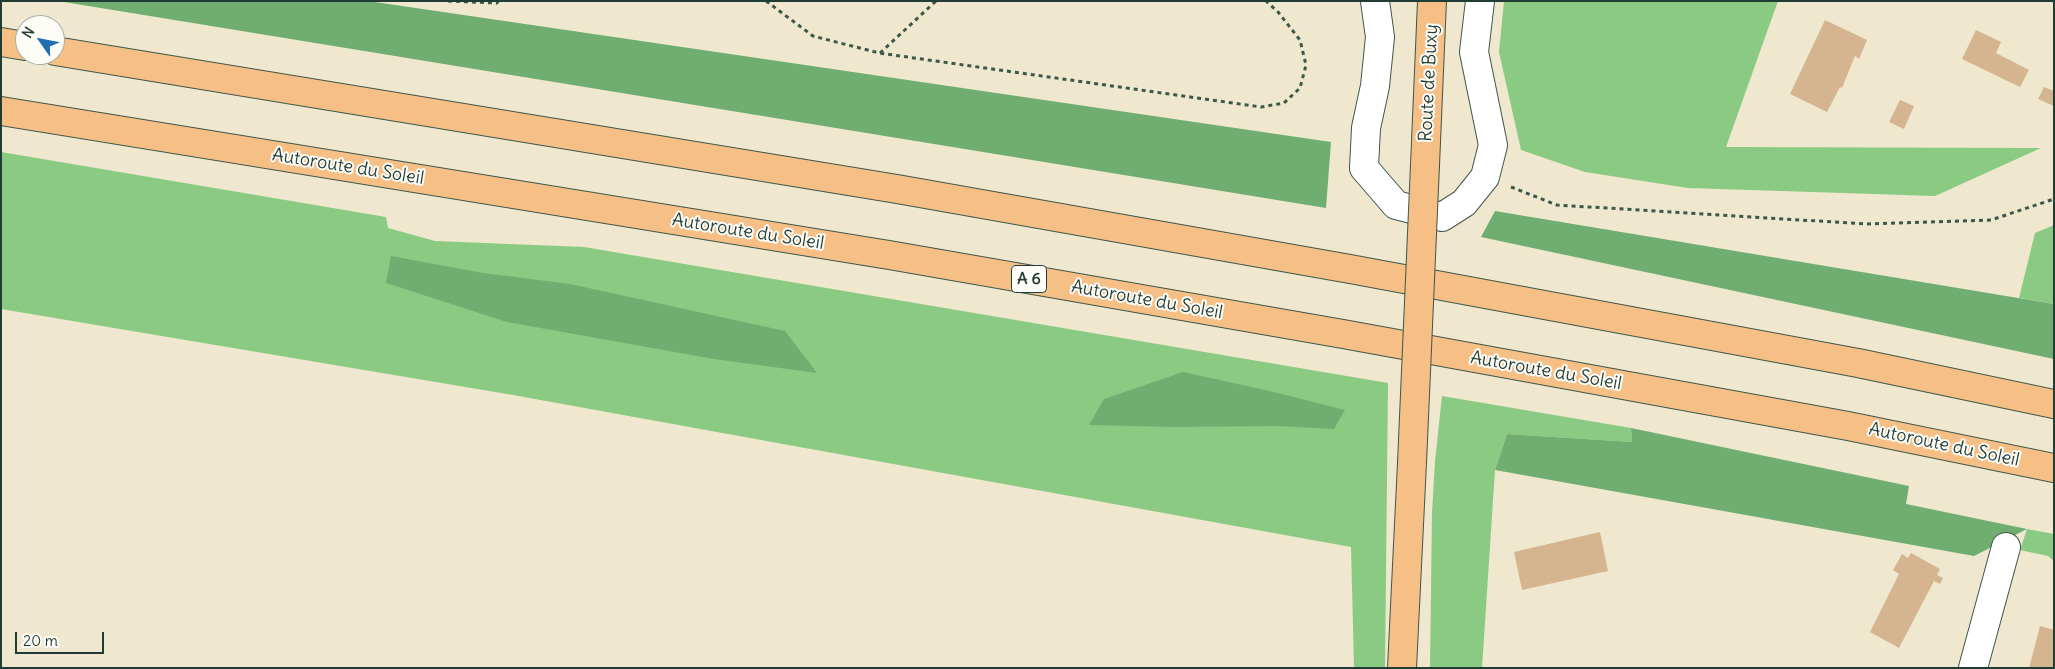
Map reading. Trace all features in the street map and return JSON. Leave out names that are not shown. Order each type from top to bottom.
[{"type":"main road","name":"Route de Buxy","points":[[1402,668],[1432,1]]},
{"type":"main road","points":[[1,42],[15,44]]},
{"type":"main road","points":[[65,53],[897,189],[1350,269],[1858,363],[2054,404]]},
{"type":"main road","name":"Autoroute du Soleil","points":[[1,110],[889,255],[1334,332],[1848,426],[2054,468]]},
{"type":"street","points":[[1375,1],[1380,37],[1375,86],[1366,128],[1364,168],[1396,204],[1442,217],[1464,203],[1485,177],[1493,145],[1474,52],[1480,1]]},
{"type":"street","points":[[1973,668],[2006,547]]},
{"type":"path","points":[[447,1],[497,3],[498,1]]},
{"type":"path","points":[[766,1],[813,36],[879,53],[1261,107],[1284,103],[1300,88],[1306,65],[1300,40],[1278,12],[1266,1]]},
{"type":"path","points":[[879,53],[936,1]]},
{"type":"path","points":[[1485,177],[1557,205],[1866,224],[1991,220],[2054,199]]},
{"type":"green space","points":[[58,1],[368,1],[1331,142],[1326,208]]},
{"type":"green space","points":[[1504,1],[1778,1],[1726,147],[2041,148],[1935,196],[1688,188],[1585,172],[1521,150],[1499,52]]},
{"type":"green space","points":[[1,152],[386,217],[388,228],[435,241],[584,247],[1388,383],[1385,668],[1354,668],[1351,547],[513,395],[1,309]]},
{"type":"green space","points":[[1495,211],[2054,304],[2054,359],[1481,237]]},
{"type":"green space","points":[[2054,225],[2054,304],[2019,298],[2035,233]]},
{"type":"green space","points":[[391,256],[483,273],[570,284],[785,331],[817,373],[714,359],[507,322],[386,283]]},
{"type":"green space","points":[[1183,372],[1345,410],[1334,429],[1278,426],[1173,427],[1089,425],[1104,399]]},
{"type":"green space","points":[[1442,396],[1631,428],[1632,442],[1507,434],[1495,470],[1482,668],[1430,668],[1432,513]]},
{"type":"green space","points":[[1631,428],[1909,486],[1906,504],[2027,529],[1974,556],[1495,470],[1507,434],[1632,442]]},
{"type":"green space","points":[[2027,529],[2054,534],[2054,561],[2048,556],[2020,550]]},
{"type":"building","points":[[1825,20],[1867,40],[1859,59],[1855,56],[1842,88],[1840,87],[1827,112],[1790,94]]},
{"type":"building","points":[[1976,30],[2001,42],[1996,53],[2029,70],[2020,87],[1962,59]]},
{"type":"building","points":[[2044,87],[2054,91],[2054,106],[2038,99]]},
{"type":"building","points":[[1900,100],[1914,106],[1904,129],[1889,122]]},
{"type":"building","points":[[1600,532],[1608,571],[1522,590],[1514,552]]},
{"type":"building","points":[[1911,553],[1940,569],[1937,575],[1943,578],[1940,584],[1934,581],[1899,648],[1870,632],[1899,574],[1893,570],[1902,554],[1908,558]]},
{"type":"building","points":[[2040,626],[2054,630],[2054,668],[2029,668]]}]
